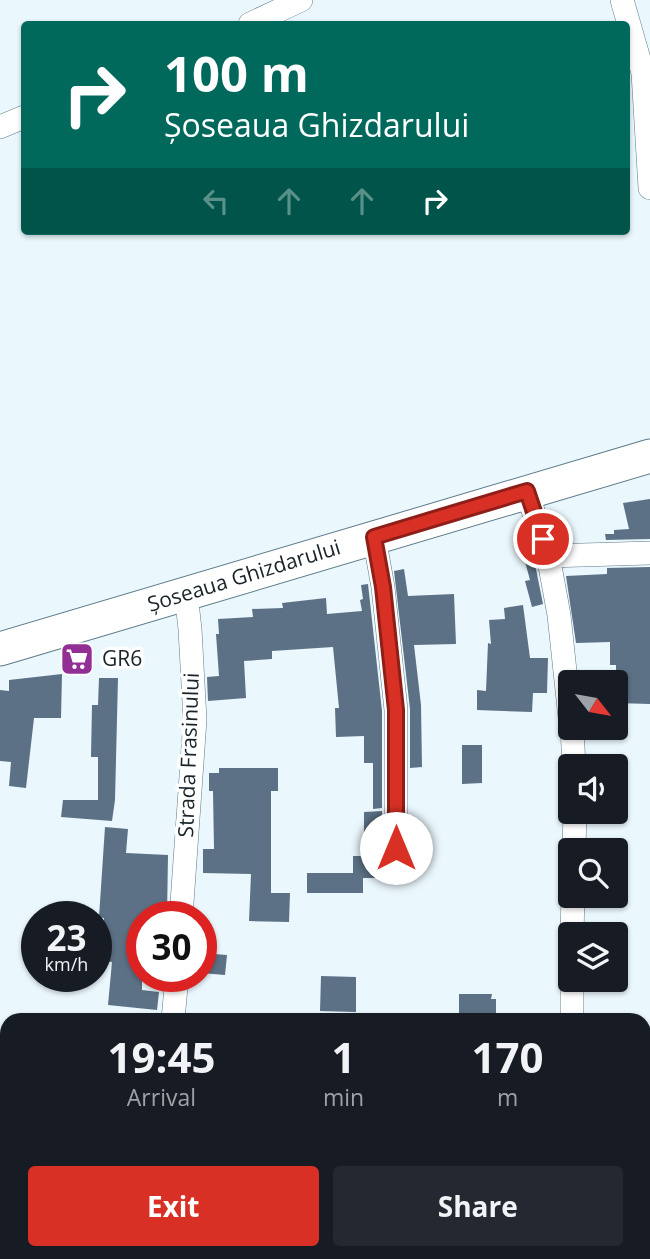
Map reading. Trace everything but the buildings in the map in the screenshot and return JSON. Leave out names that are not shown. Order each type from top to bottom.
[{"type":"main road","name":"Șoseaua Ghizdarului","points":[[0,649],[650,456]]},
{"type":"street","points":[[256,21],[301,0]]},
{"type":"street","points":[[622,0],[628,21]]},
{"type":"street","points":[[630,28],[643,73],[650,188]]},
{"type":"street","points":[[0,127],[21,118]]},
{"type":"street","points":[[527,491],[548,556],[559,615],[565,670]]},
{"type":"street","points":[[374,537],[383,587],[396,710],[396,848]]},
{"type":"street","points":[[548,556],[650,553]]},
{"type":"street","name":"Strada Frasinului","points":[[182,901],[195,720],[186,594]]},
{"type":"street","points":[[174,1013],[176,992]]},
{"type":"street","points":[[572,992],[572,1013]]},
{"type":"place","name":"GR6","points":[[77,659]]},
{"type":"route","points":[[396,848],[396,710],[383,587],[374,537],[527,491],[543,539]]}]
